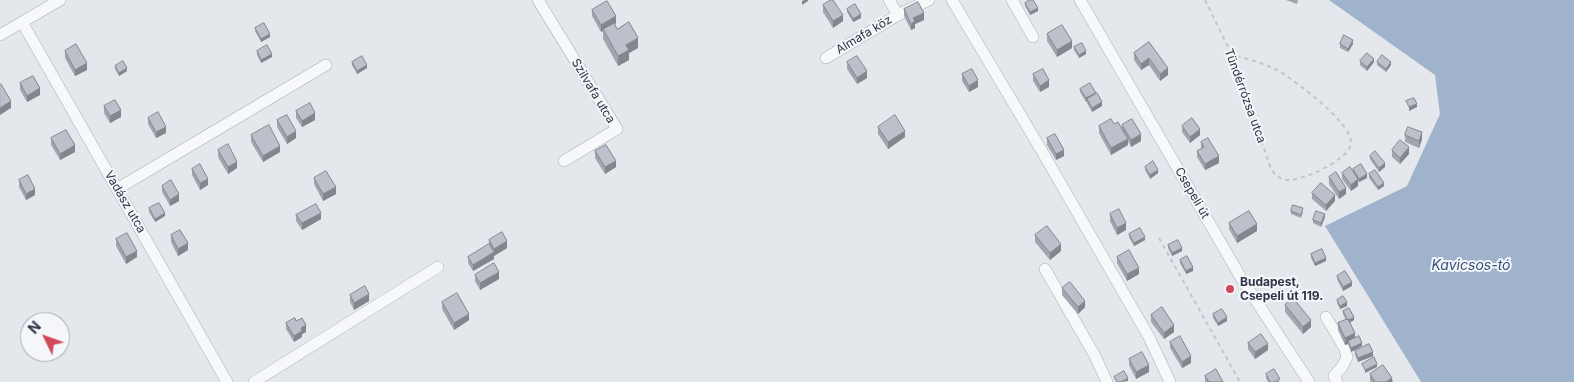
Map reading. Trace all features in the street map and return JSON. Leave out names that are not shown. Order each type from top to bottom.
[{"type":"street","points":[[0,35],[60,0]]},
{"type":"street","name":"Szilvafa utca","points":[[538,0],[617,129],[564,161]]},
{"type":"street","points":[[889,0],[898,15]]},
{"type":"street","name":"Almafa köz","points":[[826,58],[898,15],[929,0]]},
{"type":"street","points":[[952,0],[1149,337],[1170,382]]},
{"type":"street","points":[[1012,0],[1033,37]]},
{"type":"street","name":"Csepeli út","points":[[1080,0],[1240,276],[1309,382]]},
{"type":"street","name":"Vadász utca","points":[[22,22],[228,382]]},
{"type":"street","points":[[117,189],[326,65]]},
{"type":"street","points":[[254,382],[438,267]]},
{"type":"street","points":[[1044,269],[1095,356],[1107,382]]},
{"type":"street","points":[[1326,317],[1345,349],[1347,357],[1342,367],[1334,376],[1337,382]]},
{"type":"path","name":"Tündérrózsa utca","points":[[1205,0],[1232,55],[1274,174],[1283,180],[1293,181],[1335,163],[1347,153],[1352,143],[1349,133],[1328,108],[1278,71],[1257,61],[1232,55]]},
{"type":"path","points":[[1159,238],[1240,382]]},
{"type":"water","name":"Kavicsos-tó","points":[[1329,0],[1574,0],[1574,382],[1421,382],[1325,226],[1407,186],[1440,114],[1435,75]]},
{"type":"building","points":[[833,0],[843,15],[833,21],[823,5]]},
{"type":"building","points":[[1033,0],[1038,8],[1030,12],[1025,3]]},
{"type":"building","points":[[607,1],[616,16],[601,25],[592,10]]},
{"type":"building","points":[[918,2],[924,13],[913,18],[915,21],[911,24],[904,9]]},
{"type":"building","points":[[855,4],[861,14],[853,19],[847,9]]},
{"type":"building","points":[[629,22],[638,38],[626,45],[629,50],[618,56],[603,29],[614,23],[617,29]]},
{"type":"building","points":[[264,23],[270,34],[261,39],[255,28]]},
{"type":"building","points":[[1062,25],[1072,41],[1057,50],[1047,34]]},
{"type":"building","points":[[1344,35],[1353,40],[1348,49],[1340,44]]},
{"type":"building","points":[[1149,42],[1168,68],[1160,74],[1149,58],[1141,64],[1134,53]]},
{"type":"building","points":[[1082,43],[1086,51],[1079,55],[1074,47]]},
{"type":"building","points":[[76,44],[87,63],[75,70],[65,51]]},
{"type":"building","points":[[267,45],[272,54],[261,60],[257,51]]},
{"type":"building","points":[[1367,53],[1374,59],[1367,67],[1360,61]]},
{"type":"building","points":[[1382,55],[1391,62],[1386,69],[1377,62]]},
{"type":"building","points":[[362,56],[367,65],[357,71],[352,62]]},
{"type":"building","points":[[857,56],[867,71],[857,78],[847,62]]},
{"type":"building","points":[[123,61],[127,68],[119,73],[115,66]]},
{"type":"building","points":[[972,69],[978,80],[969,86],[962,74]]},
{"type":"building","points":[[1043,69],[1049,80],[1040,86],[1033,74]]},
{"type":"building","points":[[33,76],[40,88],[27,96],[20,83]]},
{"type":"building","points":[[1090,83],[1096,93],[1086,98],[1080,89]]},
{"type":"building","points":[[0,84],[11,101],[0,108]]},
{"type":"building","points":[[1097,93],[1102,102],[1092,108],[1087,99]]},
{"type":"building","points":[[1414,98],[1417,104],[1409,107],[1406,101]]},
{"type":"building","points":[[115,100],[121,110],[110,116],[104,106]]},
{"type":"building","points":[[310,103],[315,113],[302,121],[296,111]]},
{"type":"building","points":[[158,112],[166,127],[156,132],[148,118]]},
{"type":"building","points":[[287,115],[296,131],[287,137],[277,120]]},
{"type":"building","points":[[895,115],[905,131],[888,142],[878,127]]},
{"type":"building","points":[[1192,118],[1200,129],[1190,137],[1182,126]]},
{"type":"building","points":[[1111,119],[1114,124],[1118,122],[1128,139],[1111,148],[1099,126]]},
{"type":"building","points":[[1132,119],[1141,134],[1131,140],[1122,125]]},
{"type":"building","points":[[269,125],[280,146],[263,156],[251,135]]},
{"type":"building","points":[[1408,127],[1422,132],[1419,141],[1405,135]]},
{"type":"building","points":[[66,130],[75,145],[60,154],[51,138]]},
{"type":"building","points":[[1055,134],[1064,150],[1056,154],[1047,138]]},
{"type":"building","points":[[1208,138],[1219,156],[1205,164],[1197,151],[1204,147],[1201,142]]},
{"type":"building","points":[[1400,140],[1409,147],[1400,158],[1392,150]]},
{"type":"building","points":[[228,144],[237,162],[228,167],[218,150]]},
{"type":"building","points":[[606,145],[616,161],[605,167],[595,151]]},
{"type":"building","points":[[1375,151],[1385,163],[1379,168],[1370,156]]},
{"type":"building","points":[[1153,161],[1158,170],[1150,175],[1145,167]]},
{"type":"building","points":[[200,164],[208,179],[200,183],[192,169]]},
{"type":"building","points":[[1361,164],[1367,174],[1359,179],[1353,169]]},
{"type":"building","points":[[1350,167],[1358,179],[1351,185],[1342,173]]},
{"type":"building","points":[[1375,170],[1384,183],[1378,187],[1369,174]]},
{"type":"building","points":[[326,171],[336,187],[323,194],[314,178]]},
{"type":"building","points":[[1336,172],[1346,188],[1339,192],[1329,177]]},
{"type":"building","points":[[28,175],[35,189],[26,194],[19,180]]},
{"type":"building","points":[[171,180],[179,194],[170,200],[162,186]]},
{"type":"building","points":[[1321,183],[1335,195],[1326,205],[1312,193]]},
{"type":"building","points":[[159,203],[165,213],[155,219],[149,208]]},
{"type":"building","points":[[316,204],[321,213],[302,223],[296,215]]},
{"type":"building","points":[[1293,205],[1303,208],[1301,215],[1291,211]]},
{"type":"building","points":[[1119,209],[1126,223],[1117,228],[1110,214]]},
{"type":"building","points":[[1249,211],[1257,224],[1237,236],[1229,223]]},
{"type":"building","points":[[1316,211],[1325,214],[1321,223],[1313,220]]},
{"type":"building","points":[[1047,226],[1061,244],[1050,253],[1035,235]]},
{"type":"building","points":[[1140,228],[1145,237],[1134,243],[1129,234]]},
{"type":"building","points":[[180,230],[188,243],[178,249],[171,235]]},
{"type":"building","points":[[502,232],[507,241],[494,249],[489,240]]},
{"type":"building","points":[[127,233],[137,251],[126,257],[116,239]]},
{"type":"building","points":[[1178,240],[1182,248],[1172,253],[1168,245]]},
{"type":"building","points":[[489,244],[494,252],[473,265],[468,257]]},
{"type":"building","points":[[1322,249],[1326,258],[1315,263],[1311,254]]},
{"type":"building","points":[[1129,250],[1139,268],[1127,274],[1117,257]]},
{"type":"building","points":[[1187,256],[1193,267],[1186,271],[1180,260]]},
{"type":"building","points":[[494,263],[499,272],[480,283],[475,275]]},
{"type":"building","points":[[1345,271],[1352,282],[1343,287],[1337,276]]},
{"type":"building","points":[[1070,282],[1085,301],[1078,307],[1062,288]]},
{"type":"building","points":[[365,286],[369,294],[354,303],[350,295]]},
{"type":"building","points":[[457,293],[469,314],[454,323],[442,302]]},
{"type":"building","points":[[1343,296],[1347,302],[1340,306],[1337,300]]},
{"type":"building","points":[[1293,298],[1311,320],[1303,327],[1285,305]]},
{"type":"building","points":[[1162,307],[1174,325],[1164,333],[1151,315]]},
{"type":"building","points":[[1349,308],[1354,317],[1349,320],[1343,311]]},
{"type":"building","points":[[1222,309],[1227,317],[1218,323],[1213,314]]},
{"type":"building","points":[[295,318],[296,321],[302,318],[306,325],[301,328],[302,331],[294,336],[286,323]]},
{"type":"building","points":[[1348,319],[1355,333],[1345,338],[1338,323]]},
{"type":"building","points":[[1261,334],[1268,344],[1255,352],[1248,343]]},
{"type":"building","points":[[1180,336],[1191,356],[1182,362],[1170,342]]},
{"type":"building","points":[[1359,336],[1362,343],[1351,348],[1348,341]]},
{"type":"building","points":[[1369,344],[1373,352],[1358,358],[1355,351]]},
{"type":"building","points":[[1142,352],[1149,365],[1136,372],[1129,359]]},
{"type":"building","points":[[1374,357],[1377,364],[1365,370],[1362,364]]},
{"type":"building","points":[[1383,365],[1392,378],[1386,382],[1375,382],[1370,374]]},
{"type":"building","points":[[1216,369],[1223,382],[1209,382],[1205,376]]},
{"type":"building","points":[[1274,369],[1280,379],[1270,382],[1266,374]]},
{"type":"building","points":[[1124,371],[1128,378],[1117,382],[1114,377]]},
{"type":"place","name":"Budapest, Csepeli út 119.","points":[[1230,289]]}]
